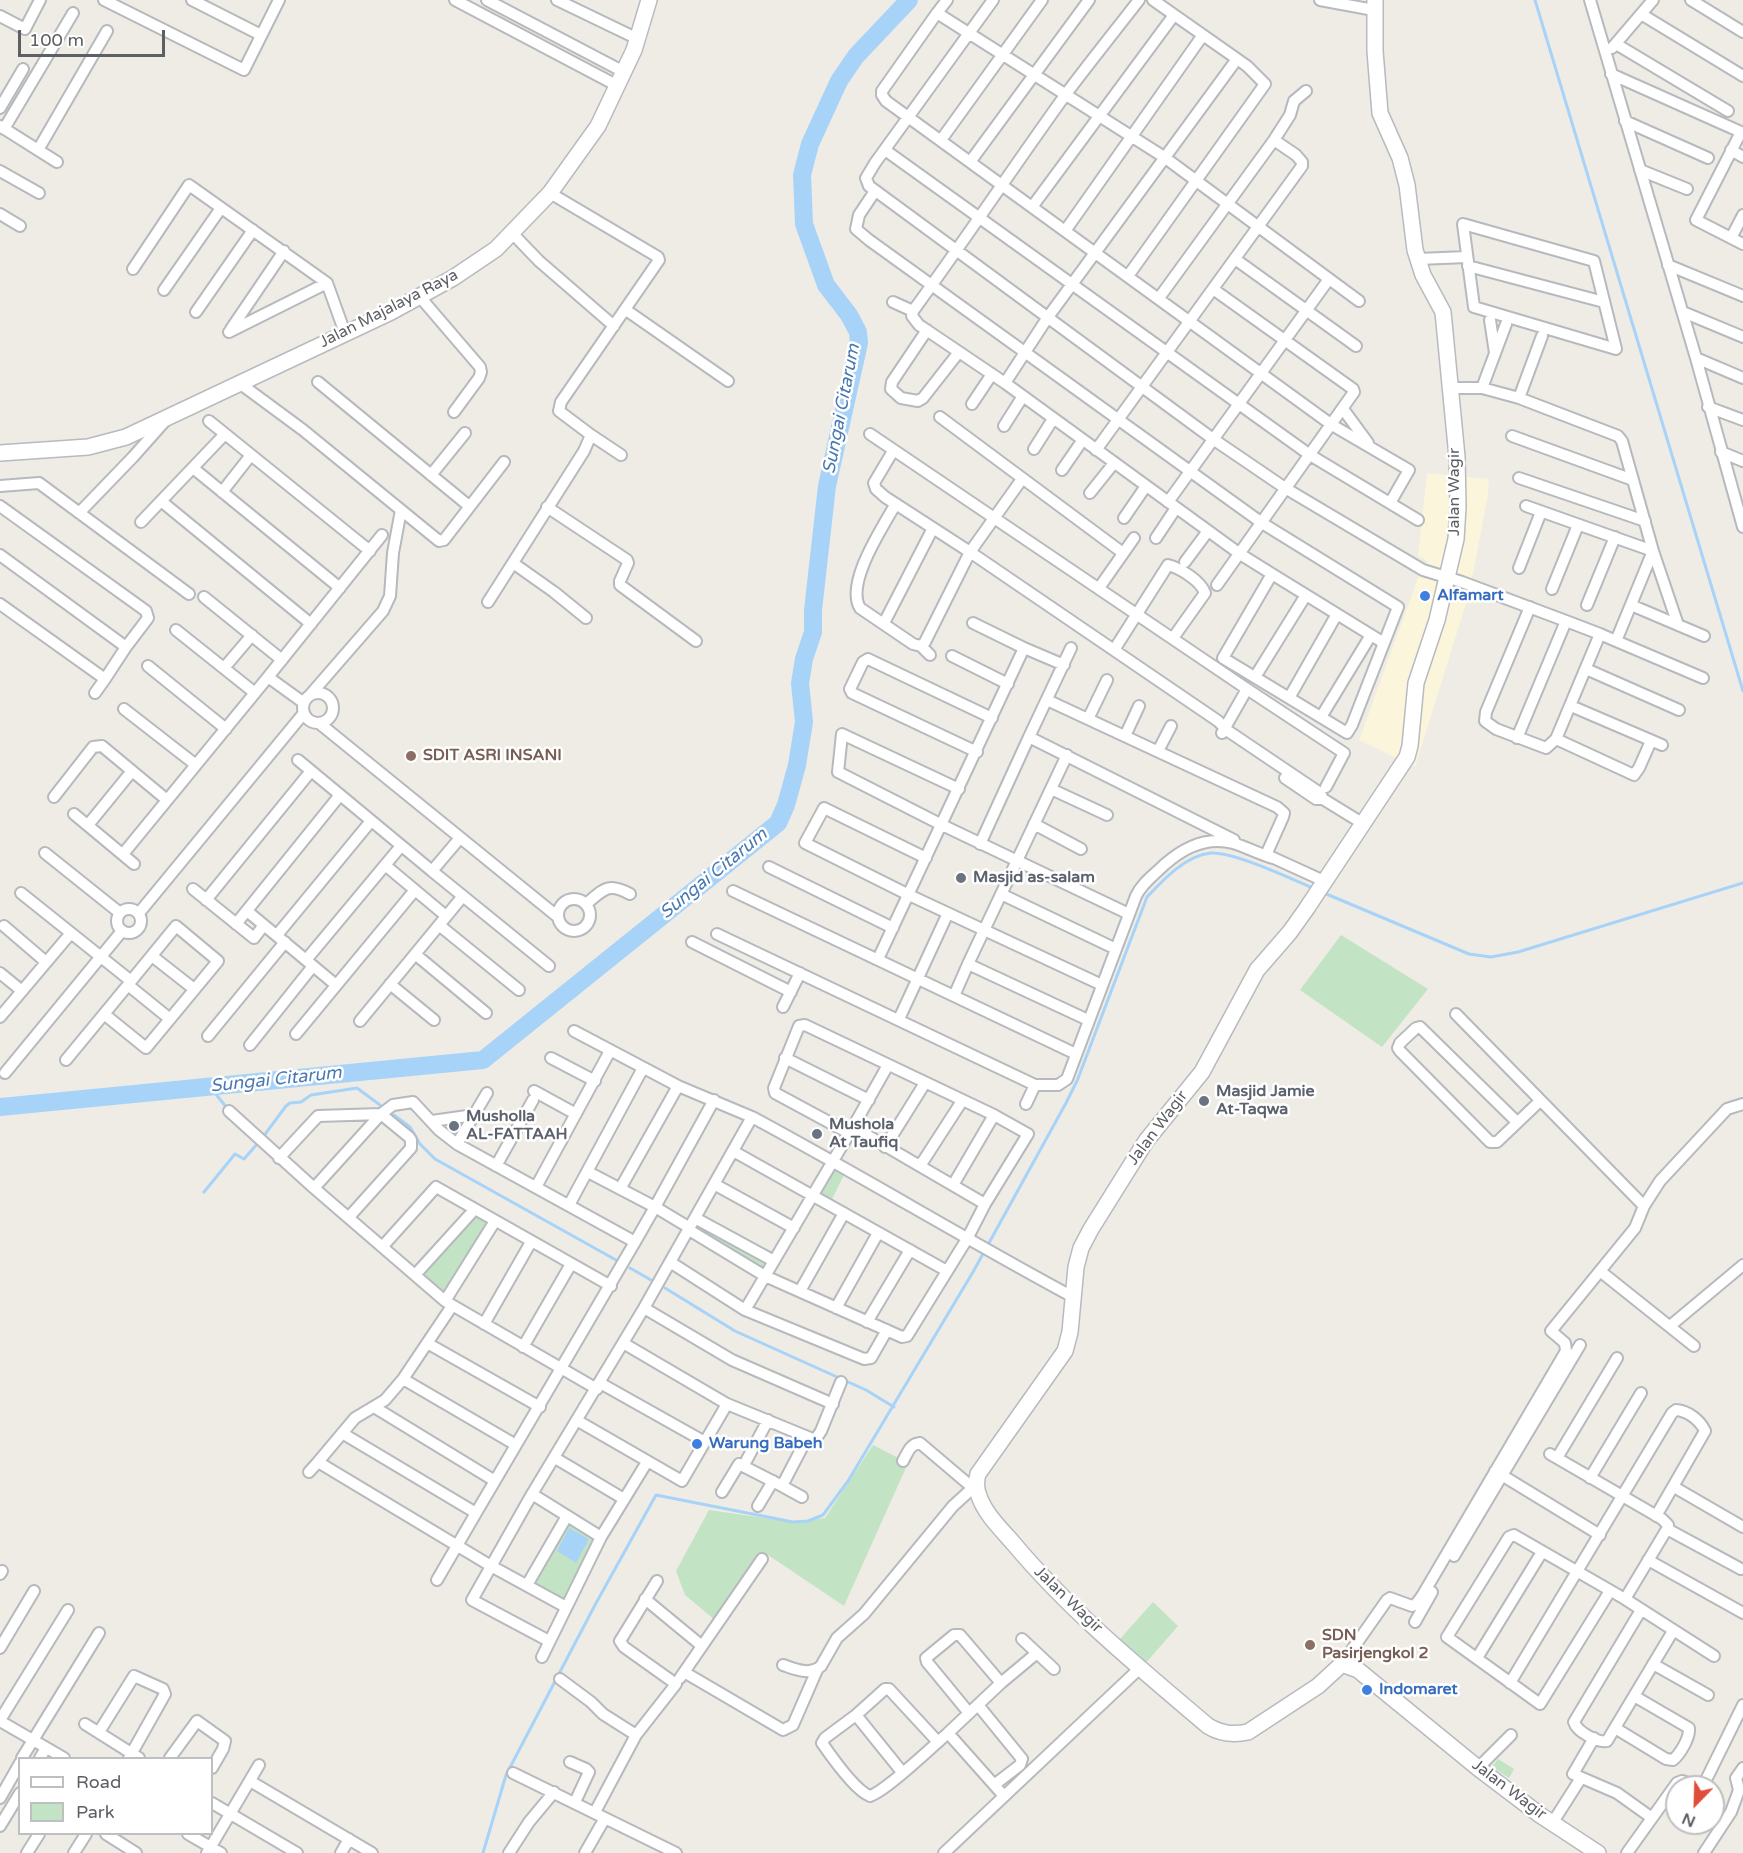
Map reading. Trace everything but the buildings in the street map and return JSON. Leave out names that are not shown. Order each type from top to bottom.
[{"type":"street","points":[[0,16],[25,29],[40,0]]},
{"type":"street","points":[[104,0],[243,70],[279,0]]},
{"type":"street","points":[[192,0],[261,35]]},
{"type":"street","points":[[455,0],[618,86]]},
{"type":"street","points":[[487,0],[624,72]]},
{"type":"street","points":[[557,0],[638,39]]},
{"type":"street","name":"Jalan Majalaya Raya","points":[[0,453],[66,449],[108,443],[165,420],[238,382],[420,297],[496,249],[513,234],[550,193],[598,126],[638,39],[649,0]]},
{"type":"street","points":[[946,0],[882,91],[886,101],[1332,425],[1409,470],[1390,503]]},
{"type":"street","points":[[993,0],[866,178],[869,186],[1213,439],[1285,488],[1423,570],[1530,607],[1703,678]]},
{"type":"street","points":[[941,140],[1042,0]]},
{"type":"street","points":[[970,162],[1089,0]]},
{"type":"street","points":[[1140,0],[1067,94],[913,311],[915,321],[1005,383],[1240,554],[1384,643]]},
{"type":"street","points":[[1128,276],[1266,84],[1237,59],[1154,0]]},
{"type":"street","points":[[1320,0],[1375,5]]},
{"type":"street","points":[[1601,0],[1592,5],[1605,56],[1683,312],[1721,452],[1739,502],[1743,527]]},
{"type":"street","points":[[1605,56],[1653,0]]},
{"type":"street","points":[[1691,0],[1743,32]]},
{"type":"street","name":"Jalan Wagir","points":[[1375,5],[1380,113],[1400,158],[1407,185],[1418,260],[1423,275],[1443,312],[1457,457],[1456,539],[1437,620],[1416,684],[1410,746],[1407,757],[1290,932],[1258,967],[1202,1072],[1146,1141],[1104,1207],[1082,1248],[1076,1267],[1070,1332],[1065,1351],[978,1474],[975,1486],[991,1518],[1029,1562],[1075,1609],[1140,1668],[1216,1731],[1235,1735],[1248,1732],[1318,1686],[1342,1664],[1358,1670],[1478,1768],[1598,1853]]},
{"type":"street","points":[[57,162],[2,128],[73,13]]},
{"type":"street","points":[[938,13],[1132,136],[1359,301]]},
{"type":"street","points":[[1641,14],[1743,76]]},
{"type":"street","points":[[1032,207],[1174,15]]},
{"type":"street","points":[[38,150],[107,31]]},
{"type":"street","points":[[1065,231],[1203,35]]},
{"type":"street","points":[[1616,44],[1728,111]]},
{"type":"street","points":[[582,68],[590,54]]},
{"type":"street","points":[[1005,383],[1048,317],[1237,59]]},
{"type":"street","points":[[0,108],[23,69]]},
{"type":"street","points":[[1611,74],[1741,132],[1696,220],[1743,244]]},
{"type":"street","points":[[1159,298],[1274,140],[1290,115],[1294,101],[1306,92]]},
{"type":"street","points":[[1625,122],[1708,158]]},
{"type":"street","points":[[1096,450],[1302,166],[1302,162],[1296,155],[1274,140]]},
{"type":"street","points":[[885,150],[1310,455],[1418,520]]},
{"type":"street","points":[[1731,150],[1743,156]]},
{"type":"street","points":[[1640,170],[1688,189]]},
{"type":"street","points":[[0,171],[39,193]]},
{"type":"street","points":[[133,269],[189,186],[327,283],[345,333]]},
{"type":"street","points":[[875,191],[859,215],[856,229],[1024,353],[1119,418],[1262,523],[1398,607],[1347,733],[1223,658],[1272,574]]},
{"type":"street","points":[[550,193],[659,258],[559,406],[559,411],[621,456]]},
{"type":"street","points":[[164,290],[221,208]]},
{"type":"street","points":[[0,214],[20,226]]},
{"type":"street","points":[[1731,238],[1743,215]]},
{"type":"street","points":[[1463,224],[1594,261],[1616,350],[1474,307],[1468,261],[1463,224]]},
{"type":"street","points":[[196,312],[253,230]]},
{"type":"street","points":[[513,234],[539,261],[614,326]]},
{"type":"street","points":[[284,252],[229,332],[327,283]]},
{"type":"street","points":[[1235,259],[1356,346]]},
{"type":"street","points":[[1418,260],[1468,261],[1604,302]]},
{"type":"street","points":[[1668,265],[1743,296]]},
{"type":"street","points":[[1156,538],[1190,471],[1329,279]]},
{"type":"street","points":[[1213,289],[1353,389],[1352,396],[1332,425],[1217,585]]},
{"type":"street","points":[[420,297],[480,367],[479,378],[454,412]]},
{"type":"street","points":[[893,302],[913,311]]},
{"type":"street","points":[[626,310],[728,381]]},
{"type":"street","points":[[1683,312],[1743,337]]},
{"type":"street","points":[[1490,320],[1495,353]]},
{"type":"street","points":[[1482,388],[1506,324]]},
{"type":"street","points":[[927,330],[892,382],[891,389],[901,398],[918,401],[923,399],[959,352]]},
{"type":"street","points":[[1519,398],[1542,336]]},
{"type":"street","points":[[1696,358],[1743,378]]},
{"type":"street","points":[[972,404],[992,374]]},
{"type":"street","points":[[238,382],[303,430],[441,541],[504,462]]},
{"type":"street","points":[[318,382],[469,506]]},
{"type":"street","points":[[1451,388],[1482,388],[1519,398],[1618,436],[1622,441],[1653,551],[1678,625]]},
{"type":"street","points":[[1004,426],[1023,396]]},
{"type":"street","points":[[1708,406],[1743,420]]},
{"type":"street","points":[[1343,409],[1372,448]]},
{"type":"street","points":[[940,417],[1123,553]]},
{"type":"street","points":[[1034,449],[1053,418]]},
{"type":"street","points":[[79,513],[165,420]]},
{"type":"street","points":[[209,421],[370,551]]},
{"type":"street","points":[[431,475],[465,433]]},
{"type":"street","points":[[141,522],[225,434]]},
{"type":"street","points":[[870,434],[1344,753],[1326,787]]},
{"type":"street","points":[[488,602],[584,451],[591,435]]},
{"type":"street","points":[[1512,436],[1633,480]]},
{"type":"street","points":[[1062,470],[1082,441]]},
{"type":"street","points":[[893,451],[874,483],[876,489],[895,505],[970,552],[1114,650],[1320,793],[1323,799],[1362,823]]},
{"type":"street","points":[[1721,452],[1743,461]]},
{"type":"street","points":[[222,492],[251,455]]},
{"type":"street","points":[[1090,493],[1114,463]]},
{"type":"street","points":[[193,468],[340,588]]},
{"type":"street","points":[[921,646],[970,552],[1022,478]]},
{"type":"street","points":[[1519,478],[1644,521]]},
{"type":"street","points":[[0,486],[39,483],[189,594]]},
{"type":"street","points":[[1124,518],[1146,486]]},
{"type":"street","points":[[161,501],[311,624]]},
{"type":"street","points":[[895,505],[875,540],[857,583],[858,606],[913,644],[921,646],[930,656]]},
{"type":"street","points":[[0,506],[146,611],[148,618],[145,625],[126,647],[95,693]]},
{"type":"street","points":[[547,507],[627,560],[620,585],[696,641]]},
{"type":"street","points":[[1526,507],[1653,551]]},
{"type":"street","points":[[139,913],[129,909],[120,913],[117,922],[122,931],[130,933],[137,930],[141,923],[139,913],[332,671],[383,611],[390,596],[393,553],[401,510]]},
{"type":"street","points":[[1518,568],[1541,512]]},
{"type":"street","points":[[1552,589],[1578,525]]},
{"type":"street","points":[[884,623],[933,528]]},
{"type":"street","points":[[1185,562],[1208,531]]},
{"type":"street","points":[[123,854],[382,535]]},
{"type":"street","points":[[1587,605],[1615,537]]},
{"type":"street","points":[[1099,588],[1134,538]]},
{"type":"street","points":[[1616,641],[1653,551]]},
{"type":"street","points":[[0,555],[126,647]]},
{"type":"street","points":[[513,563],[586,618]]},
{"type":"street","points":[[1114,650],[1136,613],[1170,565],[1201,585],[1204,593],[1173,638]]},
{"type":"street","points":[[1255,677],[1306,595]]},
{"type":"street","points":[[204,597],[282,660]]},
{"type":"street","points":[[0,604],[105,679]]},
{"type":"street","points":[[1631,605],[1704,636]]},
{"type":"street","points":[[1530,607],[1485,718],[1489,725],[1517,738],[1546,748],[1556,739],[1600,634]]},
{"type":"street","points":[[1289,698],[1337,614]]},
{"type":"street","points":[[1517,738],[1566,621]]},
{"type":"street","points":[[973,624],[1064,665]]},
{"type":"street","points":[[176,630],[255,693]]},
{"type":"street","points":[[1321,717],[1371,635]]},
{"type":"street","points":[[224,668],[252,636]]},
{"type":"street","points":[[878,960],[1024,648]]},
{"type":"street","points":[[980,844],[1071,648]]},
{"type":"street","points":[[952,656],[1008,684]]},
{"type":"street","points":[[976,752],[852,693],[850,689],[863,662],[868,659],[992,718]]},
{"type":"street","points":[[148,666],[225,729]]},
{"type":"street","points":[[1586,669],[1679,710]]},
{"type":"street","points":[[332,671],[329,698],[333,707],[331,716],[341,741]]},
{"type":"street","points":[[268,677],[306,704],[310,721],[319,723],[558,917],[562,926],[567,930],[578,931],[583,928],[589,920],[589,909],[586,904],[577,899],[567,900],[559,907],[558,917]]},
{"type":"street","points":[[1088,719],[1107,680]]},
{"type":"street","points":[[1224,728],[1247,689]]},
{"type":"street","points":[[306,704],[320,693],[329,698]]},
{"type":"street","points":[[1047,700],[1281,810],[1284,813],[1270,856]]},
{"type":"street","points":[[1125,736],[1139,706]]},
{"type":"street","points":[[1556,739],[1634,775],[1656,743],[1571,706]]},
{"type":"street","points":[[124,709],[196,765]]},
{"type":"street","points":[[319,723],[331,716]]},
{"type":"street","points":[[1158,751],[1171,726]]},
{"type":"street","points":[[959,789],[842,734],[838,772],[980,844],[1129,914]]},
{"type":"street","points":[[1029,737],[1324,882]]},
{"type":"street","points":[[54,797],[93,747],[97,745],[102,746],[167,800]]},
{"type":"street","points":[[954,996],[1067,755]]},
{"type":"street","points":[[298,760],[549,966]]},
{"type":"street","points":[[88,825],[132,771]]},
{"type":"street","points":[[206,900],[311,771]]},
{"type":"street","points":[[1051,789],[1107,815]]},
{"type":"street","points":[[236,924],[340,795]]},
{"type":"street","points":[[926,858],[824,808],[805,843],[909,895],[1102,984]]},
{"type":"street","points":[[74,814],[134,864]]},
{"type":"street","points":[[208,1036],[371,821]]},
{"type":"street","points":[[1034,824],[1081,849]]},
{"type":"street","points":[[432,871],[460,838]]},
{"type":"street","points":[[717,934],[1035,1085],[1063,1083],[1067,1080],[1129,914],[1139,890],[1146,882],[1173,856],[1195,845],[1220,841],[1233,843],[1270,856]]},
{"type":"street","points":[[250,1045],[385,864],[401,846]]},
{"type":"street","points":[[45,854],[120,913]]},
{"type":"street","points":[[385,864],[519,990]]},
{"type":"street","points":[[769,867],[892,928]]},
{"type":"street","points":[[586,904],[611,886],[630,894]]},
{"type":"street","points":[[193,889],[254,938],[264,925]]},
{"type":"street","points":[[296,1034],[415,890]]},
{"type":"street","points":[[733,891],[1076,1054]]},
{"type":"street","points":[[21,893],[101,957],[170,1018]]},
{"type":"street","points":[[1001,894],[1116,949]]},
{"type":"street","points":[[360,1021],[463,896]]},
{"type":"street","points":[[247,911],[336,986]]},
{"type":"street","points":[[899,1019],[948,913]]},
{"type":"street","points":[[4,926],[46,962]]},
{"type":"street","points":[[66,1060],[176,926],[218,961],[146,1048],[104,1014]]},
{"type":"street","points":[[5,1073],[122,931]]},
{"type":"street","points":[[0,1017],[70,933]]},
{"type":"street","points":[[692,942],[791,992]]},
{"type":"street","points":[[414,954],[486,1013]]},
{"type":"street","points":[[152,956],[194,989]]},
{"type":"street","points":[[968,964],[1088,1020]]},
{"type":"street","points":[[0,973],[22,991]]},
{"type":"street","points":[[783,1007],[800,973]]},
{"type":"street","points":[[390,984],[434,1020]]},
{"type":"street","points":[[1456,1014],[1644,1206]]},
{"type":"street","points":[[692,1225],[765,1276],[902,1337],[907,1336],[1029,1134],[994,1115],[805,1026],[799,1026],[774,1088],[775,1093],[885,1147],[985,1204]]},
{"type":"street","points":[[1517,1122],[1420,1028],[1416,1028],[1400,1043],[1398,1048],[1400,1051],[1490,1142],[1497,1142],[1540,1101]]},
{"type":"street","points":[[574,1031],[678,1086],[752,1117],[833,1161],[978,1246],[1073,1297]]},
{"type":"street","points":[[536,1187],[610,1052]]},
{"type":"street","points":[[551,1058],[595,1081]]},
{"type":"street","points":[[785,1058],[869,1100]]},
{"type":"street","points":[[745,1310],[888,1065]]},
{"type":"street","points":[[569,1205],[643,1068]]},
{"type":"street","points":[[885,1147],[926,1083]]},
{"type":"street","points":[[1026,1104],[1035,1085]]},
{"type":"street","points":[[620,1189],[678,1086]]},
{"type":"street","points":[[457,1144],[487,1093]]},
{"type":"street","points":[[496,1166],[533,1095],[576,1114]]},
{"type":"street","points":[[437,1580],[611,1286],[714,1100]]},
{"type":"street","points":[[920,1166],[962,1101]]},
{"type":"street","points":[[314,1188],[381,1114],[393,1106],[413,1102],[439,1130],[457,1144],[635,1242]]},
{"type":"street","points":[[1415,1622],[1566,1351],[1565,1343],[1551,1331],[1635,1228],[1644,1206],[1660,1181],[1727,1109],[1743,1104]]},
{"type":"street","points":[[229,1111],[279,1158],[449,1304],[561,1370],[598,1386],[705,1442]]},
{"type":"street","points":[[279,1158],[318,1116],[381,1114],[408,1137],[412,1144],[411,1148],[349,1217]]},
{"type":"street","points":[[432,1121],[474,1115]]},
{"type":"street","points":[[953,1185],[994,1115]]},
{"type":"street","points":[[549,1641],[472,1600],[532,1494],[644,1308],[752,1117]]},
{"type":"street","points":[[733,1151],[947,1271]]},
{"type":"street","points":[[588,1172],[692,1225],[774,1261]]},
{"type":"street","points":[[714,1184],[794,1228]]},
{"type":"street","points":[[382,1246],[436,1186],[474,1210],[611,1286]]},
{"type":"street","points":[[416,1275],[474,1210]]},
{"type":"street","points":[[800,1291],[844,1213]]},
{"type":"street","points":[[309,1472],[356,1419],[393,1394],[428,1344],[495,1221]]},
{"type":"street","points":[[836,1308],[878,1233]]},
{"type":"street","points":[[484,1324],[531,1242]]},
{"type":"street","points":[[867,1322],[910,1250]]},
{"type":"street","points":[[670,1262],[745,1310],[864,1359],[871,1358],[886,1330]]},
{"type":"street","points":[[524,1347],[572,1264]]},
{"type":"street","points":[[1670,1326],[1743,1265]]},
{"type":"street","points":[[1600,1271],[1694,1347]]},
{"type":"street","points":[[644,1308],[732,1360],[833,1404]]},
{"type":"street","points":[[623,1343],[727,1404],[815,1440],[818,1438],[841,1382]]},
{"type":"street","points":[[428,1344],[540,1407]]},
{"type":"street","points":[[1342,1664],[1390,1598],[1412,1606],[1416,1604],[1580,1345]]},
{"type":"street","points":[[1617,1358],[1554,1456],[1668,1525],[1625,1599]]},
{"type":"street","points":[[403,1379],[516,1445]]},
{"type":"street","points":[[1590,1478],[1641,1393]]},
{"type":"street","points":[[578,1421],[682,1481],[727,1404]]},
{"type":"street","points":[[374,1407],[495,1481]]},
{"type":"street","points":[[1510,1683],[1672,1413],[1680,1410],[1694,1418],[1705,1431],[1656,1516]]},
{"type":"street","points":[[744,1465],[768,1420]]},
{"type":"street","points":[[342,1433],[476,1513]]},
{"type":"street","points":[[759,1506],[778,1484],[807,1438]]},
{"type":"street","points":[[684,1672],[783,1730],[793,1725],[817,1670],[837,1638],[864,1614],[953,1506],[975,1486],[920,1443],[915,1443],[911,1447],[903,1461]]},
{"type":"street","points":[[555,1458],[624,1499]]},
{"type":"street","points":[[542,1657],[602,1537],[647,1461]]},
{"type":"street","points":[[318,1462],[456,1546],[566,1607]]},
{"type":"street","points":[[722,1492],[739,1464],[802,1497]]},
{"type":"street","points":[[1497,1473],[1600,1535]]},
{"type":"street","points":[[1674,1487],[1743,1527]]},
{"type":"street","points":[[532,1494],[602,1537]]},
{"type":"street","points":[[527,1585],[567,1516]]},
{"type":"street","points":[[1667,1529],[1741,1569]]},
{"type":"street","points":[[1610,1590],[1540,1704],[1447,1636],[1509,1537],[1517,1536],[1576,1572],[1610,1590],[1625,1599],[1714,1656]]},
{"type":"street","points":[[1477,1658],[1542,1552]]},
{"type":"street","points":[[585,1853],[636,1735],[676,1684],[762,1559]]},
{"type":"street","points":[[1648,1560],[1743,1613]]},
{"type":"street","points":[[657,1581],[621,1638],[621,1643],[676,1684]]},
{"type":"street","points":[[0,1648],[34,1591]]},
{"type":"street","points":[[645,1599],[702,1646]]},
{"type":"street","points":[[62,1757],[0,1720],[68,1610]]},
{"type":"street","points":[[1641,1610],[1574,1722],[1575,1727],[1605,1742],[1673,1630]]},
{"type":"street","points":[[23,1757],[99,1633]]},
{"type":"street","points":[[994,1785],[1020,1765],[1022,1759],[927,1662],[926,1658],[954,1635],[960,1635],[1001,1683]]},
{"type":"street","points":[[1022,1639],[1054,1669]]},
{"type":"street","points":[[938,1742],[889,1689],[885,1689],[822,1743],[864,1794],[874,1795],[938,1742],[1037,1653]]},
{"type":"street","points":[[1653,1664],[1708,1695]]},
{"type":"street","points":[[783,1665],[807,1672],[817,1670]]},
{"type":"street","points":[[944,1853],[1140,1668]]},
{"type":"street","points":[[85,1724],[133,1757],[165,1694],[163,1689],[134,1676],[99,1732]]},
{"type":"street","points":[[560,1679],[603,1714],[636,1735]]},
{"type":"street","points":[[1615,1728],[1666,1759],[1673,1760],[1676,1757],[1689,1733],[1689,1728],[1634,1696]]},
{"type":"street","points":[[1627,1853],[1677,1783],[1682,1781],[1698,1786],[1705,1782],[1743,1705]]},
{"type":"street","points":[[856,1715],[902,1772]]},
{"type":"street","points":[[171,1757],[197,1720],[225,1741],[213,1766]]},
{"type":"street","points":[[948,1733],[1004,1796]]},
{"type":"street","points":[[1478,1768],[1510,1735]]},
{"type":"street","points":[[1594,1738],[1573,1774],[1617,1793],[1652,1818]]},
{"type":"street","points":[[41,1757],[46,1748]]},
{"type":"street","points":[[570,1762],[589,1772],[575,1802]]},
{"type":"street","points":[[208,1850],[260,1765]]},
{"type":"street","points":[[0,1798],[18,1766]]},
{"type":"street","points":[[1704,1853],[1731,1812],[1739,1789],[1736,1778],[1743,1768]]},
{"type":"street","points":[[513,1773],[676,1853]]},
{"type":"street","points":[[1552,1822],[1581,1778]]},
{"type":"street","points":[[250,1781],[372,1853]]},
{"type":"street","points":[[509,1853],[520,1835],[554,1792]]},
{"type":"street","points":[[0,1826],[18,1796]]},
{"type":"street","points":[[213,1804],[297,1853]]},
{"type":"street","points":[[27,1853],[38,1835]]},
{"type":"street","points":[[74,1853],[85,1835]]},
{"type":"street","points":[[108,1835],[120,1849],[136,1853]]},
{"type":"street","points":[[190,1835],[208,1850],[220,1853]]},
{"type":"street","points":[[341,1853],[349,1839]]},
{"type":"shaded area","points":[[1427,473],[1489,479],[1469,594],[1415,767],[1359,740],[1418,578],[1428,561],[1418,556]]},
{"type":"green space","points":[[1341,935],[1428,989],[1382,1047],[1300,990]]},
{"type":"green space","points":[[832,1169],[844,1175],[831,1201],[818,1194]]},
{"type":"green space","points":[[474,1210],[495,1221],[445,1301],[415,1275]]},
{"type":"green space","points":[[695,1218],[774,1261],[765,1276],[689,1230]]},
{"type":"green space","points":[[873,1445],[908,1463],[844,1606],[768,1555],[721,1625],[685,1595],[676,1571],[709,1510],[793,1522],[825,1518]]},
{"type":"green space","points":[[569,1519],[599,1538],[565,1602],[532,1584]]},
{"type":"green space","points":[[1153,1602],[1178,1626],[1144,1665],[1119,1640]]},
{"type":"green space","points":[[1498,1759],[1514,1769],[1509,1778],[1492,1767]]},
{"type":"water","points":[[569,1528],[589,1539],[576,1563],[557,1551]]},
{"type":"waterway","name":"Sungai Citarum","points":[[0,1107],[483,1060],[778,823],[786,805],[797,765],[804,722],[800,683],[804,659],[813,632],[813,610],[827,486],[859,343],[858,332],[849,315],[826,285],[804,224],[802,175],[810,144],[839,81],[856,56],[909,0]]},
{"type":"waterway","points":[[1535,0],[1743,691]]},
{"type":"waterway","points":[[483,1853],[506,1775],[595,1605],[656,1495],[793,1522],[808,1521],[823,1515],[848,1481],[973,1272],[1066,1103],[1077,1081],[1147,897],[1184,863],[1211,853],[1248,861],[1315,889]]},
{"type":"waterway","points":[[1324,893],[1469,954],[1491,957],[1518,952],[1743,883]]},
{"type":"waterway","points":[[210,1087],[227,1108]]},
{"type":"waterway","points":[[263,1137],[286,1106],[290,1103],[301,1102],[311,1095],[357,1088],[380,1105]]},
{"type":"waterway","points":[[394,1115],[410,1127],[420,1144],[435,1159],[616,1260]]},
{"type":"waterway","points":[[204,1192],[235,1154],[244,1159],[258,1143]]},
{"type":"waterway","points":[[630,1268],[651,1280]]},
{"type":"waterway","points":[[665,1288],[735,1331],[866,1390],[894,1407]]},
{"type":"place","name":"Alfamart","points":[[1425,596]]},
{"type":"place","name":"SDIT ASRI INSANI","points":[[411,756]]},
{"type":"place","name":"Masjid as-salam","points":[[961,878]]},
{"type":"place","name":"Masjid Jamie At-Taqwa","points":[[1204,1101]]},
{"type":"place","name":"Musholla AL-FATTAAH","points":[[454,1126]]},
{"type":"place","name":"Mushola At Taufiq","points":[[817,1134]]},
{"type":"place","name":"Warung Babeh","points":[[697,1444]]},
{"type":"place","name":"SDN Pasirjengkol 2","points":[[1310,1645]]},
{"type":"place","name":"Indomaret","points":[[1367,1690]]}]
